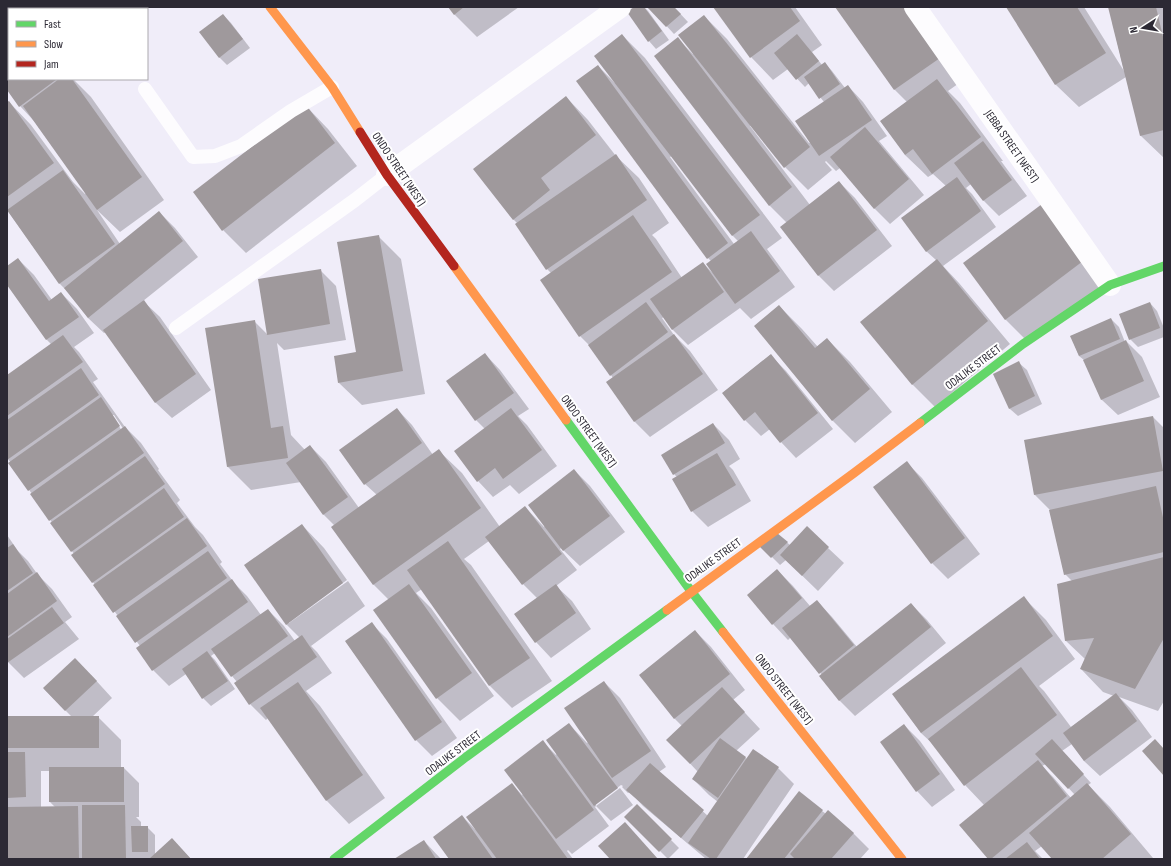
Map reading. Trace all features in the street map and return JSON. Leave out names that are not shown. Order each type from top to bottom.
[{"type":"street","name":"ONDO STREET (WEST)","points":[[270,7],[332,87],[387,175],[691,591],[902,859]]},
{"type":"street","points":[[387,175],[620,7]]},
{"type":"street","name":"JEBBA STREET (WEST)","points":[[915,7],[1110,285]]},
{"type":"street","name":"ODALIKE STREET","points":[[334,859],[466,757],[854,473],[1023,344],[1110,285],[1164,266]]},
{"type":"lane","points":[[145,89],[193,157],[215,156],[241,146],[291,111],[332,87]]},
{"type":"lane","points":[[176,328],[355,200],[387,175]]},
{"type":"building","points":[[15,7],[70,8],[16,8]]},
{"type":"building","points":[[448,7],[464,7],[454,15]]},
{"type":"building","points":[[634,7],[644,7],[662,31],[648,42],[627,12]]},
{"type":"building","points":[[647,7],[674,7],[681,14],[666,27]]},
{"type":"building","points":[[713,7],[790,7],[800,21],[750,58]]},
{"type":"building","points":[[835,7],[903,7],[940,58],[894,90]]},
{"type":"building","points":[[1006,7],[1077,7],[1106,53],[1055,85]]},
{"type":"building","points":[[1108,7],[1156,7],[1164,41],[1164,130],[1140,136]]},
{"type":"building","points":[[223,14],[243,39],[219,58],[199,32]]},
{"type":"building","points":[[704,15],[810,147],[784,168],[678,35]]},
{"type":"building","points":[[622,34],[760,215],[732,236],[594,56]]},
{"type":"building","points":[[797,34],[819,61],[796,80],[774,53]]},
{"type":"building","points":[[678,37],[792,187],[769,206],[654,56]]},
{"type":"building","points":[[7,52],[8,80],[56,80],[19,107],[7,90]]},
{"type":"building","points":[[825,62],[840,84],[819,99],[804,77]]},
{"type":"building","points":[[598,65],[728,243],[707,259],[576,81]]},
{"type":"building","points":[[937,79],[981,137],[932,174],[913,149],[905,155],[880,121]]},
{"type":"building","points":[[58,80],[73,80],[142,177],[97,210],[23,106]]},
{"type":"building","points":[[848,85],[872,120],[819,156],[795,121]]},
{"type":"building","points":[[566,96],[596,135],[541,178],[550,190],[513,220],[473,169]]},
{"type":"building","points":[[9,101],[54,163],[7,197],[7,102]]},
{"type":"building","points":[[306,105],[335,143],[222,231],[193,192]]},
{"type":"building","points":[[865,127],[909,179],[874,209],[830,157]]},
{"type":"building","points":[[983,141],[1012,180],[983,201],[954,163]]},
{"type":"building","points":[[616,154],[647,200],[546,270],[515,224]]},
{"type":"building","points":[[63,170],[115,244],[59,284],[7,210]]},
{"type":"building","points":[[957,177],[981,211],[926,252],[901,218]]},
{"type":"building","points":[[839,181],[877,230],[818,276],[780,227]]},
{"type":"building","points":[[1046,201],[1087,258],[1005,320],[963,263]]},
{"type":"building","points":[[159,211],[183,241],[88,318],[64,288]]},
{"type":"building","points":[[633,215],[672,272],[579,337],[540,280]]},
{"type":"building","points":[[751,231],[780,271],[735,304],[706,264]]},
{"type":"building","points":[[379,235],[403,371],[338,383],[334,356],[356,352],[337,242]]},
{"type":"building","points":[[18,258],[49,301],[61,292],[79,317],[46,340],[7,285],[7,266]]},
{"type":"building","points":[[937,259],[988,321],[912,385],[860,322]]},
{"type":"building","points":[[703,262],[724,292],[672,330],[650,299]]},
{"type":"building","points":[[321,269],[330,324],[267,335],[258,279]]},
{"type":"building","points":[[144,300],[196,374],[155,403],[103,330]]},
{"type":"building","points":[[646,302],[668,332],[610,376],[588,345]]},
{"type":"building","points":[[1150,302],[1160,328],[1129,340],[1119,314]]},
{"type":"building","points":[[779,305],[815,348],[827,338],[870,389],[832,421],[754,326]]},
{"type":"building","points":[[1111,318],[1120,339],[1079,356],[1070,336]]},
{"type":"building","points":[[255,320],[271,428],[283,426],[288,458],[227,467],[205,328]]},
{"type":"building","points":[[674,334],[703,374],[634,422],[606,382]]},
{"type":"building","points":[[63,335],[83,362],[7,416],[7,375]]},
{"type":"building","points":[[1126,340],[1144,381],[1101,400],[1083,360]]},
{"type":"building","points":[[485,353],[514,393],[475,421],[446,381]]},
{"type":"building","points":[[771,354],[818,413],[780,443],[755,412],[744,421],[722,393]]},
{"type":"building","points":[[1019,361],[1035,396],[1009,409],[993,374]]},
{"type":"building","points":[[81,368],[99,395],[7,460],[7,420]]},
{"type":"building","points":[[101,397],[120,426],[28,491],[8,463]]},
{"type":"building","points":[[397,408],[422,443],[364,485],[339,450]]},
{"type":"building","points":[[511,408],[542,450],[503,479],[495,468],[477,482],[454,451]]},
{"type":"building","points":[[1153,416],[1163,471],[1034,495],[1024,440]]},
{"type":"building","points":[[713,423],[725,443],[673,475],[661,455]]},
{"type":"building","points":[[125,426],[144,453],[49,521],[30,494]]},
{"type":"building","points":[[310,445],[348,497],[323,515],[286,463]]},
{"type":"building","points":[[439,449],[481,508],[373,585],[331,527]]},
{"type":"building","points":[[717,453],[736,485],[691,512],[672,479]]},
{"type":"building","points":[[145,456],[165,484],[71,552],[50,523]]},
{"type":"building","points":[[907,461],[965,538],[931,564],[873,487]]},
{"type":"building","points":[[574,469],[610,516],[563,551],[528,505]]},
{"type":"building","points":[[1156,486],[1164,522],[1164,552],[1064,575],[1049,510]]},
{"type":"building","points":[[164,488],[184,517],[92,583],[71,555]]},
{"type":"building","points":[[525,506],[562,554],[522,585],[485,537]]},
{"type":"building","points":[[187,518],[207,546],[113,613],[93,585]]},
{"type":"building","points":[[302,524],[343,583],[286,625],[244,565]]},
{"type":"building","points":[[807,526],[829,547],[802,576],[780,555]]},
{"type":"building","points":[[777,533],[788,542],[771,558],[758,545]]},
{"type":"building","points":[[448,541],[530,658],[489,686],[407,570]]},
{"type":"building","points":[[13,544],[33,573],[7,591],[7,548]]},
{"type":"building","points":[[208,551],[227,578],[135,643],[116,616]]},
{"type":"building","points":[[1164,557],[1164,638],[1135,689],[1080,669],[1094,638],[1065,641],[1057,584]]},
{"type":"building","points":[[777,569],[802,598],[772,625],[747,595]]},
{"type":"building","points":[[37,572],[57,601],[7,637],[7,594]]},
{"type":"building","points":[[232,579],[248,602],[152,671],[136,648]]},
{"type":"building","points":[[409,584],[472,673],[436,699],[373,610]]},
{"type":"building","points":[[556,584],[576,613],[535,643],[514,614]]},
{"type":"building","points":[[1024,596],[1053,636],[921,733],[892,694]]},
{"type":"building","points":[[817,600],[854,645],[819,674],[782,628]]},
{"type":"building","points":[[911,603],[931,627],[839,701],[819,676]]},
{"type":"building","points":[[52,607],[64,623],[7,663],[7,639]]},
{"type":"building","points":[[268,609],[288,636],[231,677],[211,649]]},
{"type":"building","points":[[372,622],[442,722],[415,741],[345,641]]},
{"type":"building","points":[[695,630],[730,674],[674,719],[639,675]]},
{"type":"building","points":[[302,635],[317,657],[249,705],[234,683]]},
{"type":"building","points":[[207,651],[228,681],[202,699],[182,669]]},
{"type":"building","points":[[75,658],[97,681],[65,711],[43,688]]},
{"type":"building","points":[[1021,667],[1057,715],[964,786],[928,739]]},
{"type":"building","points":[[604,681],[651,751],[612,778],[564,708]]},
{"type":"building","points":[[298,682],[363,775],[326,801],[260,708]]},
{"type":"building","points":[[722,687],[745,712],[690,764],[666,740]]},
{"type":"building","points":[[1116,693],[1137,721],[1084,761],[1063,733]]},
{"type":"building","points":[[7,716],[99,716],[99,748],[7,748]]},
{"type":"building","points":[[569,723],[618,788],[594,806],[546,740]]},
{"type":"building","points":[[904,724],[940,774],[916,792],[880,742]]},
{"type":"building","points":[[720,738],[746,757],[718,798],[692,779]]},
{"type":"building","points":[[1052,739],[1084,774],[1068,789],[1035,754]]},
{"type":"building","points":[[1155,739],[1164,749],[1164,776],[1142,751]]},
{"type":"building","points":[[543,740],[594,810],[556,839],[504,770]]},
{"type":"building","points":[[753,749],[779,767],[716,859],[711,859],[688,843]]},
{"type":"building","points":[[7,752],[25,752],[26,797],[7,798]]},
{"type":"building","points":[[1038,760],[1067,796],[991,859],[988,859],[959,825]]},
{"type":"building","points":[[650,763],[704,810],[681,838],[626,790]]},
{"type":"building","points":[[49,767],[124,767],[124,802],[49,802]]},
{"type":"building","points":[[512,783],[568,859],[497,859],[466,817]]},
{"type":"building","points":[[1087,783],[1131,834],[1102,859],[1052,859],[1029,833]]},
{"type":"building","points":[[799,791],[823,810],[784,859],[746,859]]},
{"type":"building","points":[[637,804],[672,839],[659,852],[624,817]]},
{"type":"building","points":[[82,805],[125,805],[126,859],[82,859]]},
{"type":"building","points":[[78,806],[79,859],[7,859],[7,807]]},
{"type":"building","points":[[828,810],[854,833],[831,859],[795,859],[790,854]]},
{"type":"building","points":[[462,815],[493,859],[449,859],[433,837]]},
{"type":"building","points":[[625,822],[658,859],[610,859],[598,846]]},
{"type":"building","points":[[131,826],[148,826],[148,852],[132,852]]},
{"type":"building","points":[[172,838],[191,859],[149,859]]},
{"type":"building","points":[[424,840],[436,859],[394,859]]},
{"type":"building","points":[[1027,842],[1040,859],[1005,859]]},
{"type":"traffic: fast","points":[[920,423],[1023,344],[1110,285],[1164,266]]},
{"type":"traffic: fast","points":[[566,420],[691,591],[723,632]]},
{"type":"traffic: fast","points":[[334,859],[466,757],[667,610]]},
{"type":"traffic: slow","points":[[270,7],[332,87],[360,132]]},
{"type":"traffic: slow","points":[[454,266],[566,420]]},
{"type":"traffic: slow","points":[[667,610],[920,423]]},
{"type":"traffic: slow","points":[[723,632],[902,859]]},
{"type":"traffic: jam","points":[[360,132],[387,175],[454,266]]}]
